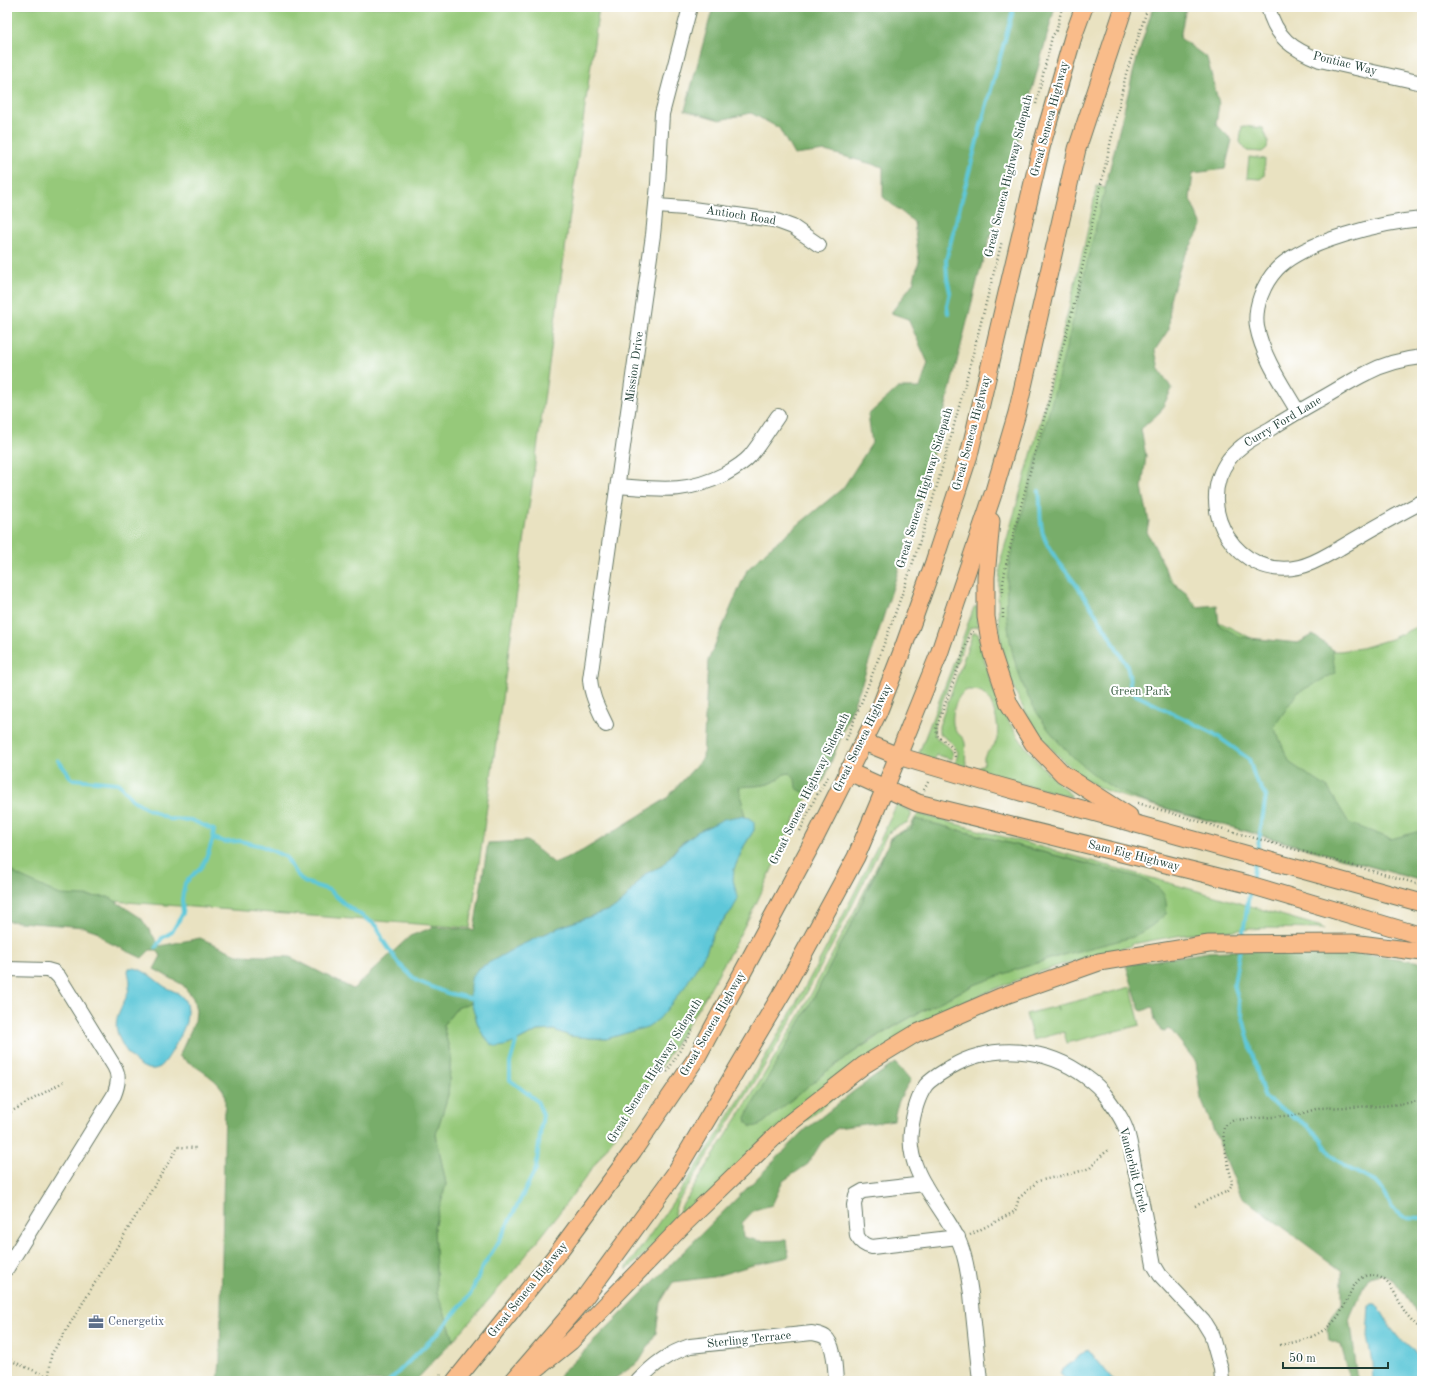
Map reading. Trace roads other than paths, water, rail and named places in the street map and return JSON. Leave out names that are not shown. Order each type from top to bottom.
[{"type":"main road","name":"Great Seneca Highway","points":[[450,1375],[557,1254],[634,1151],[697,1057],[815,838],[839,771],[864,742],[878,713],[904,647],[934,562],[968,455],[1042,144],[1073,37],[1084,7]]},
{"type":"main road","points":[[513,1381],[582,1301],[674,1175],[785,988],[856,857],[939,654],[994,491],[1017,413],[1077,148],[1124,7]]},
{"type":"main road","points":[[994,491],[986,577],[986,617],[992,653],[1009,704],[1033,743],[1062,774],[1148,828]]},
{"type":"main road","points":[[864,742],[898,756],[935,767],[1148,828],[1422,903]]},
{"type":"main road","name":"Sam Eig Highway","points":[[839,771],[885,788],[918,803],[1251,885],[1422,936]]},
{"type":"main road","points":[[521,1381],[571,1341],[685,1223],[787,1125],[864,1065],[915,1034],[1000,997],[1099,962],[1209,944],[1352,943],[1422,952]]},
{"type":"street","name":"Mission Drive","points":[[606,725],[594,698],[590,678],[657,206],[662,114],[690,7]]},
{"type":"street","name":"Pontiac Way","points":[[1268,7],[1276,29],[1283,39],[1292,47],[1304,54],[1320,60],[1422,83]]},
{"type":"street","name":"Antioch Road","points":[[657,206],[685,208],[774,220],[793,227],[819,245]]},
{"type":"street","points":[[1298,412],[1270,364],[1262,346],[1257,326],[1258,308],[1262,292],[1269,278],[1288,260],[1303,251],[1335,238],[1371,228],[1422,219]]},
{"type":"street","name":"Curry Ford Lane","points":[[1422,357],[1393,362],[1367,373],[1298,412],[1239,448],[1223,469],[1216,491],[1216,502],[1222,529],[1230,541],[1238,550],[1252,561],[1260,565],[1279,568],[1300,567],[1324,557],[1422,502]]},
{"type":"street","points":[[618,486],[671,489],[694,486],[714,479],[738,466],[750,456],[778,416]]},
{"type":"street","points":[[7,969],[47,970],[54,972],[59,977],[114,1066],[118,1079],[114,1095],[7,1268]]},
{"type":"street","name":"Vanderbilt Circle","points":[[980,1381],[965,1256],[958,1239],[914,1165],[910,1148],[910,1131],[915,1108],[920,1096],[928,1084],[942,1072],[959,1063],[983,1054],[1011,1051],[1038,1054],[1060,1061],[1078,1071],[1104,1094],[1116,1110],[1127,1131],[1154,1265],[1160,1276],[1202,1321],[1211,1334],[1221,1368],[1222,1381]]},
{"type":"street","points":[[924,1184],[863,1191],[856,1196],[854,1204],[857,1236],[859,1241],[872,1247],[958,1239]]},
{"type":"street","name":"Sterling Terrace","points":[[638,1381],[657,1363],[675,1351],[690,1346],[812,1333],[826,1337],[830,1342],[836,1381]]},
{"type":"water","points":[[740,816],[749,818],[754,822],[754,830],[744,846],[734,869],[733,880],[737,901],[732,910],[714,931],[706,952],[684,988],[659,1019],[647,1027],[606,1039],[570,1036],[554,1030],[537,1031],[516,1042],[497,1047],[491,1044],[483,1035],[477,1022],[470,998],[472,976],[478,969],[517,947],[560,927],[615,908],[626,898],[645,874],[662,866],[680,845],[697,832],[724,819]]},
{"type":"water","points":[[129,968],[138,969],[146,973],[180,995],[186,1004],[186,1022],[179,1039],[163,1064],[160,1067],[153,1069],[146,1068],[132,1059],[122,1044],[117,1031],[116,1025],[118,1014],[130,986]]},
{"type":"water","points":[[1377,1304],[1390,1326],[1403,1342],[1422,1358],[1422,1381],[1373,1381],[1372,1362],[1367,1336],[1369,1306]]},
{"type":"water","points":[[1088,1349],[1114,1381],[1067,1381],[1060,1372]]},
{"type":"waterway","points":[[948,313],[947,306],[950,292],[947,278],[946,260],[1014,7]]},
{"type":"waterway","points":[[1039,491],[1041,523],[1046,542],[1054,556],[1090,606],[1127,666],[1130,685],[1136,695],[1213,733],[1249,759],[1255,778],[1266,796],[1257,853]]},
{"type":"waterway","points":[[58,760],[72,779],[118,783],[132,799],[144,807],[169,819],[191,820],[214,830],[213,838],[225,842],[240,841],[262,846],[286,857],[294,871],[304,882],[329,890],[346,905],[377,926],[383,940],[398,963],[417,981],[447,993],[470,998]]},
{"type":"waterway","points":[[156,947],[162,938],[172,932],[183,913],[182,899],[185,883],[203,865],[213,838]]},
{"type":"waterway","points":[[1252,882],[1255,861]]},
{"type":"waterway","points":[[1242,939],[1250,889]]},
{"type":"waterway","points":[[1240,948],[1234,984],[1265,1098],[1308,1126],[1320,1138],[1332,1156],[1346,1167],[1375,1182],[1384,1192],[1392,1208],[1404,1217],[1422,1218]]},
{"type":"waterway","points":[[389,1381],[438,1333],[470,1295],[483,1266],[499,1241],[536,1169],[543,1115],[537,1101],[510,1080],[510,1063],[516,1042]]},
{"type":"place","name":"Cenergetix","points":[[96,1322]]},
{"type":"park label","name":"Green Park","points":[[1140,692]]}]
